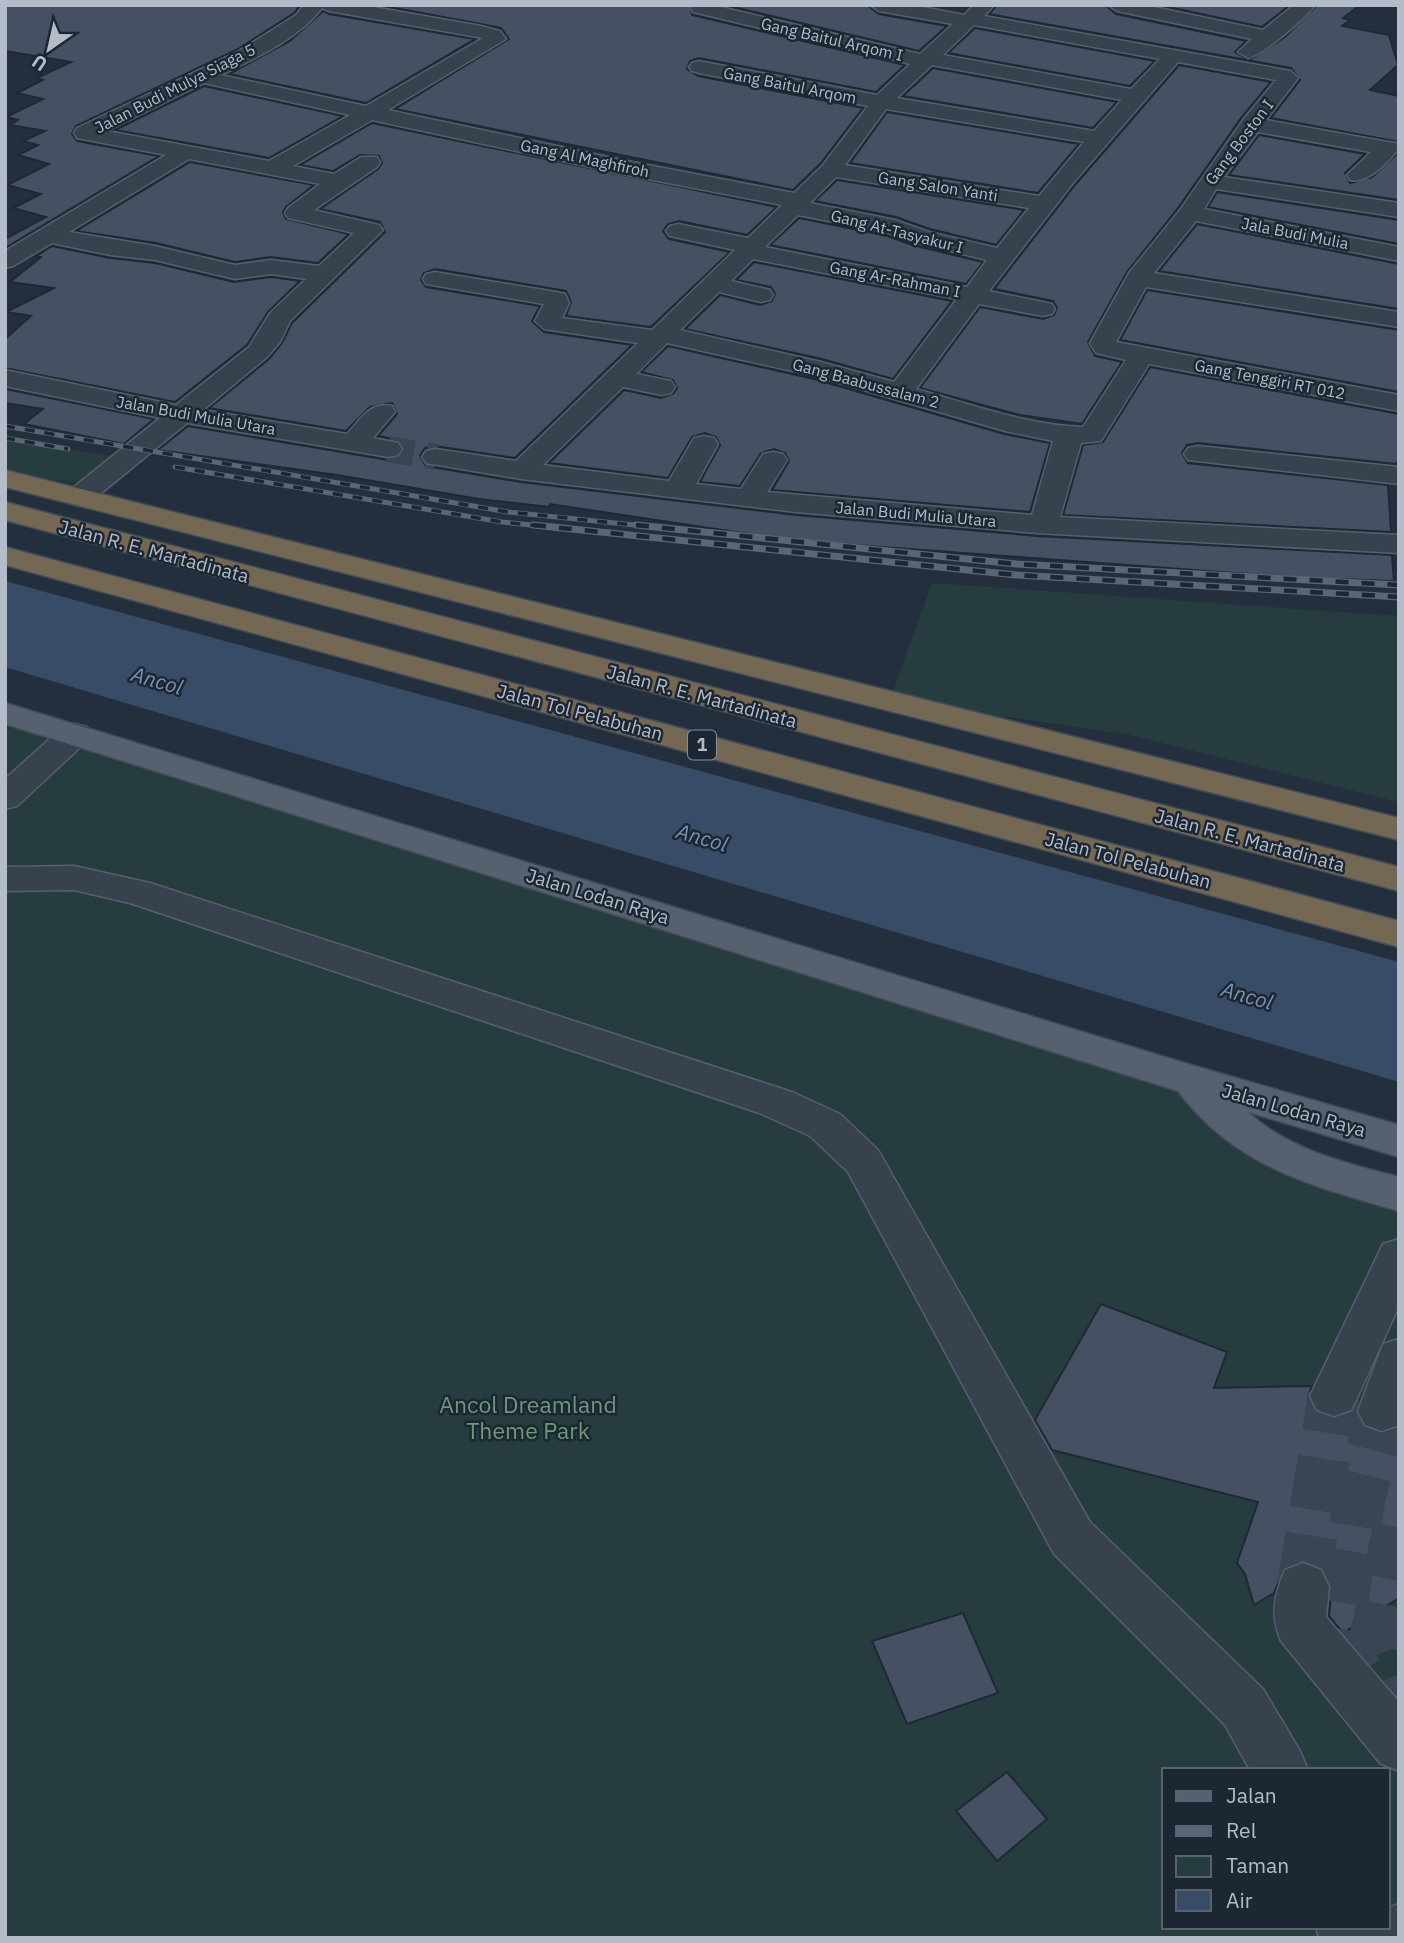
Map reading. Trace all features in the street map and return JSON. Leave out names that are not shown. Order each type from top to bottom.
[{"type":"highway","name":"Jalan R. E. Martadinata","points":[[5,478],[1399,829]]},
{"type":"highway","name":"Jalan R. E. Martadinata","points":[[5,511],[1399,880]]},
{"type":"highway","name":"1","points":[[5,519],[1399,880]]},
{"type":"highway","name":"Jalan Tol Pelabuhan","points":[[5,556],[1399,933]]},
{"type":"highway","points":[[890,700],[1130,735],[1399,802]]},
{"type":"main road","name":"Jalan Lodan Raya","points":[[5,712],[1190,1080],[1399,1141]]},
{"type":"main road","name":"Jalan Lodan Raya","points":[[1190,1080],[1250,1138],[1316,1170],[1399,1194]]},
{"type":"street","name":"Jalan Budi Mulya Siaga 5","points":[[186,152],[85,134],[198,76],[246,55],[303,19],[314,5]]},
{"type":"street","points":[[272,169],[496,39],[492,35],[329,5]]},
{"type":"street","name":"Gang Boston I","points":[[879,5],[1029,20],[1097,50],[1173,56],[1284,75],[1288,78],[1250,124],[1209,181],[1190,213],[1138,278],[1103,343],[1105,348],[1142,355]]},
{"type":"street","points":[[1117,5],[1140,7],[1269,37]]},
{"type":"street","points":[[1229,66],[1269,37],[1306,5]]},
{"type":"street","points":[[1097,50],[1140,7]]},
{"type":"street","name":"Gang Baitul Arqom I","points":[[700,8],[925,59],[1135,96]]},
{"type":"street","points":[[447,26],[470,13]]},
{"type":"street","points":[[1266,14],[1288,19]]},
{"type":"street","points":[[521,471],[874,128],[881,102],[975,15]]},
{"type":"street","points":[[925,33],[950,38]]},
{"type":"street","points":[[900,392],[1001,256],[1098,138],[1173,56]]},
{"type":"street","points":[[997,121],[1054,60]]},
{"type":"street","name":"Gang Baitul Arqom","points":[[699,67],[881,102],[1098,138]]},
{"type":"street","name":"Gang Al Maghfiroh","points":[[198,76],[796,204]]},
{"type":"street","points":[[1250,124],[1388,148],[1358,175]]},
{"type":"street","points":[[5,261],[186,152],[338,181]]},
{"type":"street","points":[[79,497],[264,347],[279,318],[371,230],[296,213],[338,181],[369,162]]},
{"type":"street","name":"Gang Salon Yanti","points":[[831,170],[938,184],[1045,204]]},
{"type":"street","points":[[1209,181],[1399,210]]},
{"type":"street","name":"Gang At-Tasyakur I","points":[[796,204],[1001,256]]},
{"type":"street","name":"Jala Budi Mulia","points":[[1190,213],[1399,254]]},
{"type":"street","name":"Gang Ar-Rahman I","points":[[678,231],[1043,309]]},
{"type":"street","points":[[47,235],[110,248],[155,253],[234,272],[271,267],[325,274]]},
{"type":"street","points":[[1138,278],[1399,320]]},
{"type":"street","name":"Gang Baabussalam 2","points":[[435,279],[555,299],[557,303],[548,320],[553,324],[660,336],[821,370],[1015,425],[1069,435]]},
{"type":"street","points":[[714,284],[761,295]]},
{"type":"street","points":[[1044,523],[1069,435],[1091,435],[1142,355]]},
{"type":"street","name":"Gang Tenggiri RT 012","points":[[1142,355],[1399,403]]},
{"type":"street","name":"Jalan Budi Mulia Utara","points":[[5,377],[180,414],[388,449]]},
{"type":"street","points":[[617,378],[662,387]]},
{"type":"street","points":[[354,443],[382,412]]},
{"type":"street","points":[[679,489],[704,444]]},
{"type":"street","points":[[1198,454],[1399,475]]},
{"type":"street","name":"Jalan Budi Mulia Utara","points":[[436,457],[521,471],[876,511],[1399,544]]},
{"type":"street","points":[[750,497],[773,460]]},
{"type":"street","points":[[5,798],[75,734]]},
{"type":"street","points":[[5,879],[74,878],[137,892],[777,1103],[825,1125],[863,1161],[1072,1538],[1244,1707],[1280,1768]]},
{"type":"street","points":[[1334,1396],[1399,1257]]},
{"type":"street","points":[[1382,1411],[1399,1357]]},
{"type":"street","points":[[1303,1587],[1299,1624],[1399,1744]]},
{"type":"green space","points":[[5,438],[128,459],[95,485],[5,474]]},
{"type":"green space","points":[[932,583],[1399,616],[1399,802],[1131,735],[890,700]]},
{"type":"green space","name":"Ancol Dreamland Theme Park","points":[[5,713],[1190,1080],[1250,1138],[1399,1194],[1399,1938],[5,1938]]},
{"type":"water","name":"Ancol","points":[[5,581],[1399,962],[1399,1082],[5,667]]},
{"type":"building","points":[[5,5],[300,5],[294,13],[238,49],[76,126],[72,134],[77,141],[159,156],[5,248],[5,239],[46,217],[13,208],[41,194],[7,185],[49,164],[18,155],[38,145],[23,141],[45,131],[10,125],[18,120],[6,117],[43,99],[17,93],[43,80],[37,78],[71,62],[5,51]]},
{"type":"building","points":[[379,5],[690,5],[692,15],[905,65],[876,92],[699,58],[690,61],[687,69],[698,76],[863,108],[821,163],[793,190],[395,109],[509,39],[501,28]]},
{"type":"building","points":[[725,5],[867,5],[879,14],[947,26],[919,51]]},
{"type":"building","points":[[997,5],[1105,5],[1116,14],[1246,41],[1235,52],[1249,60],[1285,37],[1317,5],[1360,5],[1343,18],[1350,20],[1342,26],[1389,35],[1398,65],[1370,90],[1399,96],[1399,142],[1271,118],[1300,80],[1291,68],[989,14]]},
{"type":"building","points":[[1159,5],[1290,5],[1262,27]]},
{"type":"building","points":[[323,11],[475,39],[366,103],[229,74],[290,41]]},
{"type":"building","points":[[975,28],[1155,61],[1130,86],[948,53]]},
{"type":"building","points":[[1179,65],[1271,82],[1241,118],[1178,208],[1127,272],[1088,342],[1095,356],[1122,362],[1082,424],[1020,415],[920,388],[980,307],[1043,319],[1054,315],[1057,308],[1053,301],[994,289],[1075,185]]},
{"type":"building","points":[[933,68],[1117,102],[1093,128],[903,96]]},
{"type":"building","points":[[204,86],[343,116],[269,158],[115,130]]},
{"type":"building","points":[[887,112],[1079,144],[1038,193],[850,163]]},
{"type":"building","points":[[372,123],[777,207],[747,235],[679,221],[668,224],[663,231],[669,239],[730,252],[651,327],[566,316],[571,302],[566,291],[435,269],[424,273],[421,280],[426,287],[540,306],[532,321],[544,332],[632,345],[515,458],[435,446],[425,448],[420,456],[426,466],[521,482],[796,515],[1037,536],[1392,555],[1394,581],[1342,579],[1343,581],[788,540],[550,504],[549,507],[479,499],[337,475],[158,450],[188,426],[388,460],[399,458],[404,450],[399,440],[378,436],[397,414],[392,403],[370,407],[346,431],[209,408],[269,359],[282,343],[292,323],[385,232],[380,222],[320,209],[378,169],[382,163],[379,156],[360,155],[333,171],[300,165]]},
{"type":"building","points":[[1259,135],[1365,154],[1345,173],[1350,183],[1372,177],[1399,152],[1399,200],[1229,175]]},
{"type":"building","points":[[190,162],[314,185],[286,207],[283,212],[286,219],[349,234],[318,263],[271,257],[235,262],[156,243],[76,231]]},
{"type":"building","points":[[837,180],[1024,210],[996,245],[930,229],[896,217],[815,201]]},
{"type":"building","points":[[1217,192],[1399,220],[1399,244],[1208,207]]},
{"type":"building","points":[[799,218],[888,236],[912,245],[983,262],[966,284],[770,245]]},
{"type":"building","points":[[1197,224],[1399,264],[1399,309],[1159,271]]},
{"type":"building","points":[[52,246],[110,258],[155,263],[234,282],[271,277],[300,281],[268,312],[247,345],[175,402],[5,368],[5,339],[31,316],[6,312],[54,288],[10,282],[41,257],[36,256]]},
{"type":"building","points":[[754,262],[952,301],[893,379],[822,359],[685,329],[720,295],[760,305],[772,301],[775,294],[771,287],[736,280]]},
{"type":"building","points":[[1147,290],[1399,330],[1399,392],[1120,340]]},
{"type":"building","points":[[668,346],[814,379],[1004,434],[1050,443],[1030,512],[772,490],[789,461],[785,453],[774,449],[761,453],[740,486],[700,482],[720,445],[716,437],[705,433],[692,437],[668,478],[549,463],[624,390],[661,398],[673,394],[677,388],[673,380],[641,372]]},
{"type":"building","points":[[1150,367],[1399,414],[1399,459],[1396,464],[1198,443],[1187,445],[1182,453],[1188,463],[1388,485],[1391,532],[1063,515],[1083,445],[1103,442]]},
{"type":"building","points":[[5,389],[154,419],[124,444],[24,424],[43,409],[5,403]]},
{"type":"building","points":[[1101,1304],[1227,1352],[1214,1388],[1312,1386],[1308,1397],[1316,1412],[1333,1418],[1356,1413],[1364,1427],[1381,1433],[1399,1428],[1399,1598],[1343,1633],[1329,1616],[1332,1587],[1323,1569],[1302,1561],[1284,1568],[1274,1593],[1254,1605],[1245,1574],[1237,1563],[1258,1502],[1052,1450],[1035,1420]]},
{"type":"building","points":[[963,1613],[998,1693],[907,1724],[872,1641]]},
{"type":"building","points":[[1007,1772],[1047,1819],[997,1861],[956,1811]]},
{"type":"tunnel","points":[[388,449],[436,457]]},
{"type":"tunnel","points":[[1303,1587],[1334,1396]]},
{"type":"tunnel","points":[[1358,1674],[1337,1642],[1337,1631],[1360,1496],[1382,1411]]},
{"type":"tunnel","points":[[1399,1528],[1374,1645],[1399,1706]]},
{"type":"railway","points":[[5,426],[508,512],[654,527]]},
{"type":"railway","points":[[5,438],[68,449]]},
{"type":"railway","points":[[175,467],[502,522],[550,527]]},
{"type":"railway","points":[[533,525],[1016,575],[1399,597]]},
{"type":"railway","points":[[636,525],[1016,564],[1399,585]]}]
